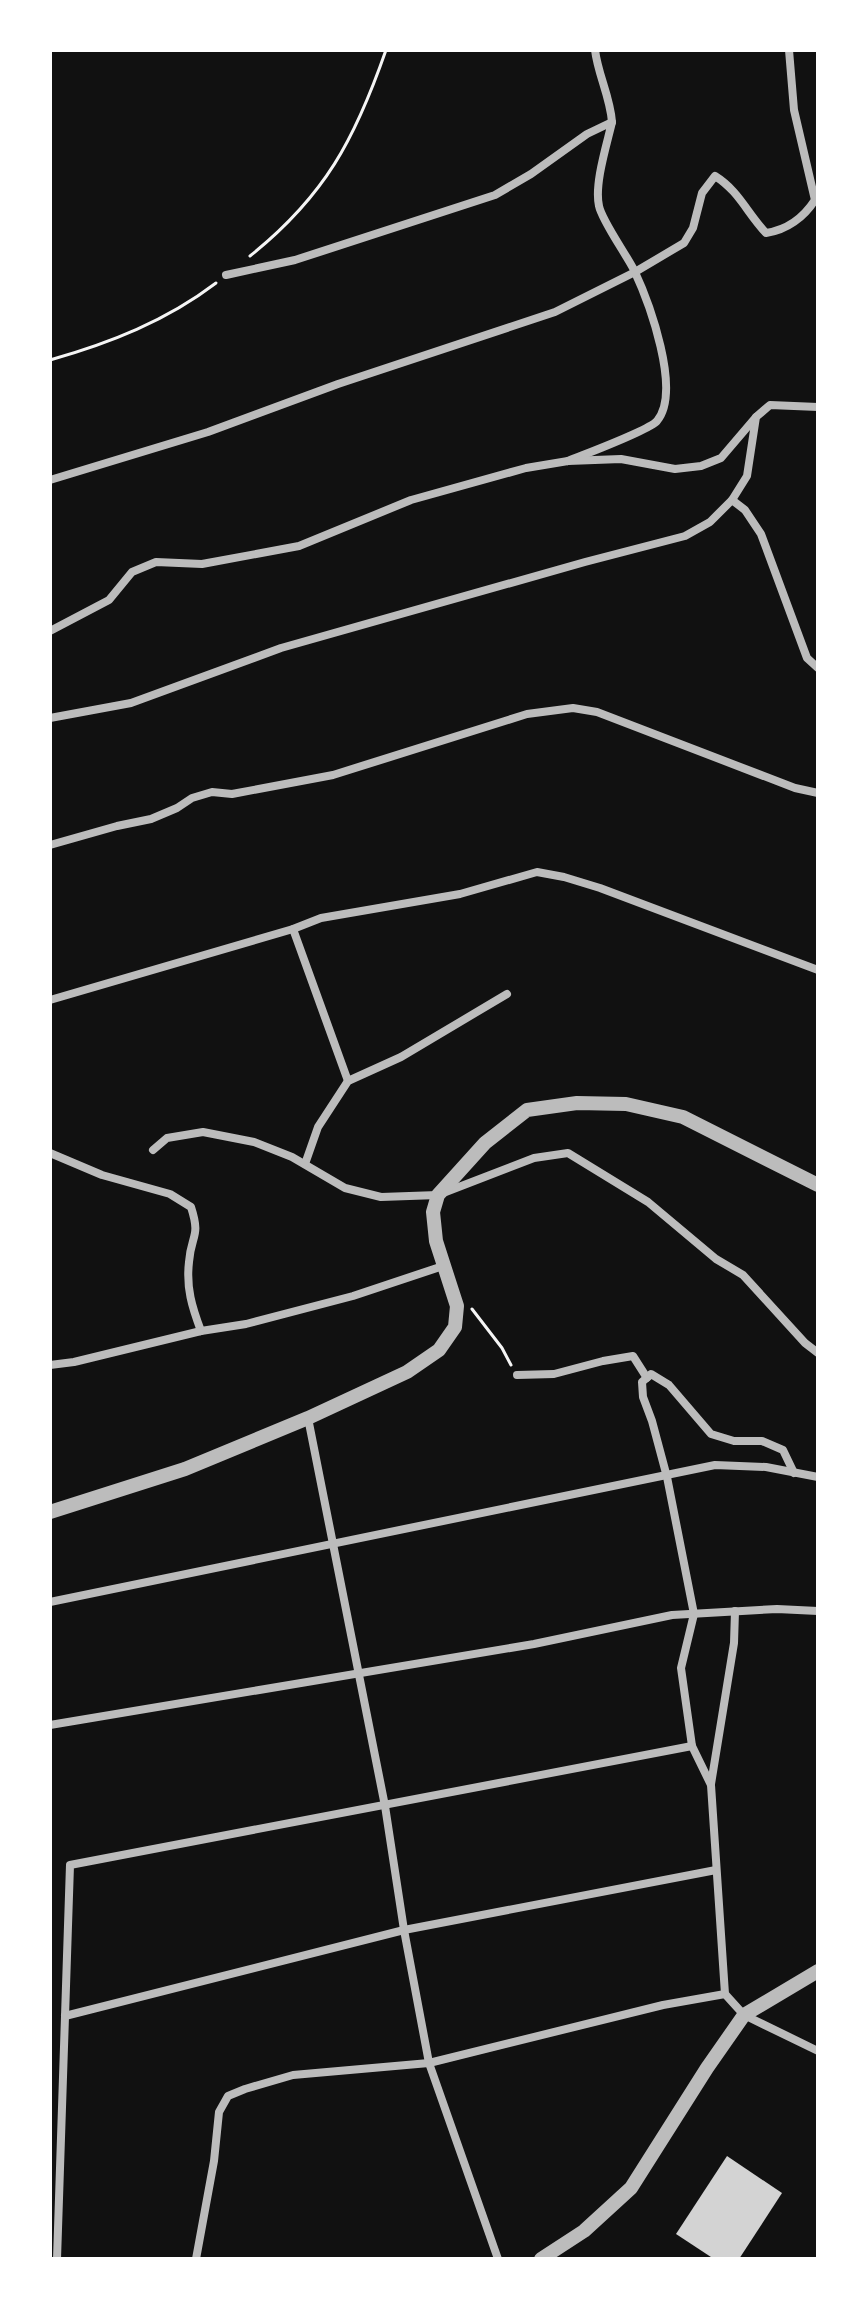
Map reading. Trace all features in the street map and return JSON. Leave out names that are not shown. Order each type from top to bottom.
[{"type":"street","points":[[568,461],[656,423],[666,405],[667,382],[662,353],[635,272],[599,206],[601,168],[612,122],[610,101],[595,50]]},
{"type":"street","points":[[50,480],[208,432],[338,384],[555,312],[635,272],[684,243],[693,228],[702,193],[715,176],[742,198],[751,218],[766,233],[780,231],[806,213],[815,200],[794,110],[789,50]]},
{"type":"street","points":[[226,275],[295,260],[495,195],[587,134],[612,122]]},
{"type":"street","points":[[50,631],[109,600],[132,572],[156,562],[202,564],[299,546],[411,500],[496,474],[568,461],[621,459],[675,469],[701,466],[721,458],[770,405],[818,407]]},
{"type":"street","points":[[50,718],[131,703],[281,648],[685,536],[710,522],[732,500],[747,476],[756,417]]},
{"type":"street","points":[[732,500],[745,510],[761,534],[807,658],[818,668]]},
{"type":"street","points":[[50,845],[151,819],[192,798],[212,792],[232,794],[333,775],[527,714],[573,708],[597,712],[795,788],[818,793]]},
{"type":"street","points":[[50,1000],[293,929],[321,918],[460,894],[537,872],[600,888],[818,970]]},
{"type":"street","points":[[293,929],[348,1081]]},
{"type":"street","points":[[305,1164],[318,1127],[348,1081],[401,1057],[507,994]]},
{"type":"street","points":[[50,1512],[185,1469],[308,1418],[407,1372],[439,1350],[455,1327],[457,1306],[436,1241],[433,1212],[438,1195],[485,1143],[527,1110],[577,1103],[626,1104],[683,1117],[818,1185]]},
{"type":"street","points":[[153,1150],[167,1138],[203,1132],[254,1142],[305,1164],[345,1188],[381,1197],[438,1195],[534,1158],[568,1153],[648,1202],[716,1259],[743,1275],[805,1343],[818,1353]]},
{"type":"street","points":[[50,1153],[102,1175],[170,1194],[191,1207],[198,1228],[189,1260],[188,1298],[201,1331]]},
{"type":"street","points":[[50,1365],[246,1324],[338,1300],[443,1266]]},
{"type":"street","points":[[517,1375],[554,1374],[633,1356],[647,1378]]},
{"type":"street","points":[[711,1785],[692,1746],[681,1668],[694,1614],[667,1477],[643,1397],[642,1382],[651,1374],[669,1385],[711,1434],[734,1441],[762,1441],[783,1450],[794,1473]]},
{"type":"street","points":[[308,1418],[385,1806],[429,2063],[498,2259]]},
{"type":"street","points":[[50,1602],[715,1465],[766,1467],[818,1477]]},
{"type":"street","points":[[50,1725],[359,1676],[672,1615],[777,1609],[818,1611]]},
{"type":"street","points":[[735,1611],[734,1643],[711,1785],[725,1994],[744,2015],[818,2051]]},
{"type":"street","points":[[57,2259],[70,1865],[692,1746]]},
{"type":"street","points":[[65,2016],[404,1930],[716,1870]]},
{"type":"street","points":[[541,2259],[584,2231],[631,2188],[744,2015],[818,1971]]},
{"type":"street","points":[[196,2259],[214,2161],[219,2112],[228,2096],[293,2075],[429,2063],[663,2005],[725,1994]]},
{"type":"path","points":[[250,256],[306,203],[341,158],[361,118],[386,50]]},
{"type":"path","points":[[50,360],[97,347],[184,307],[226,275]]},
{"type":"path","points":[[457,1306],[471,1308],[502,1348],[517,1375]]},
{"type":"building","points":[[727,2156],[782,2193],[739,2259],[714,2259],[676,2234]]}]
